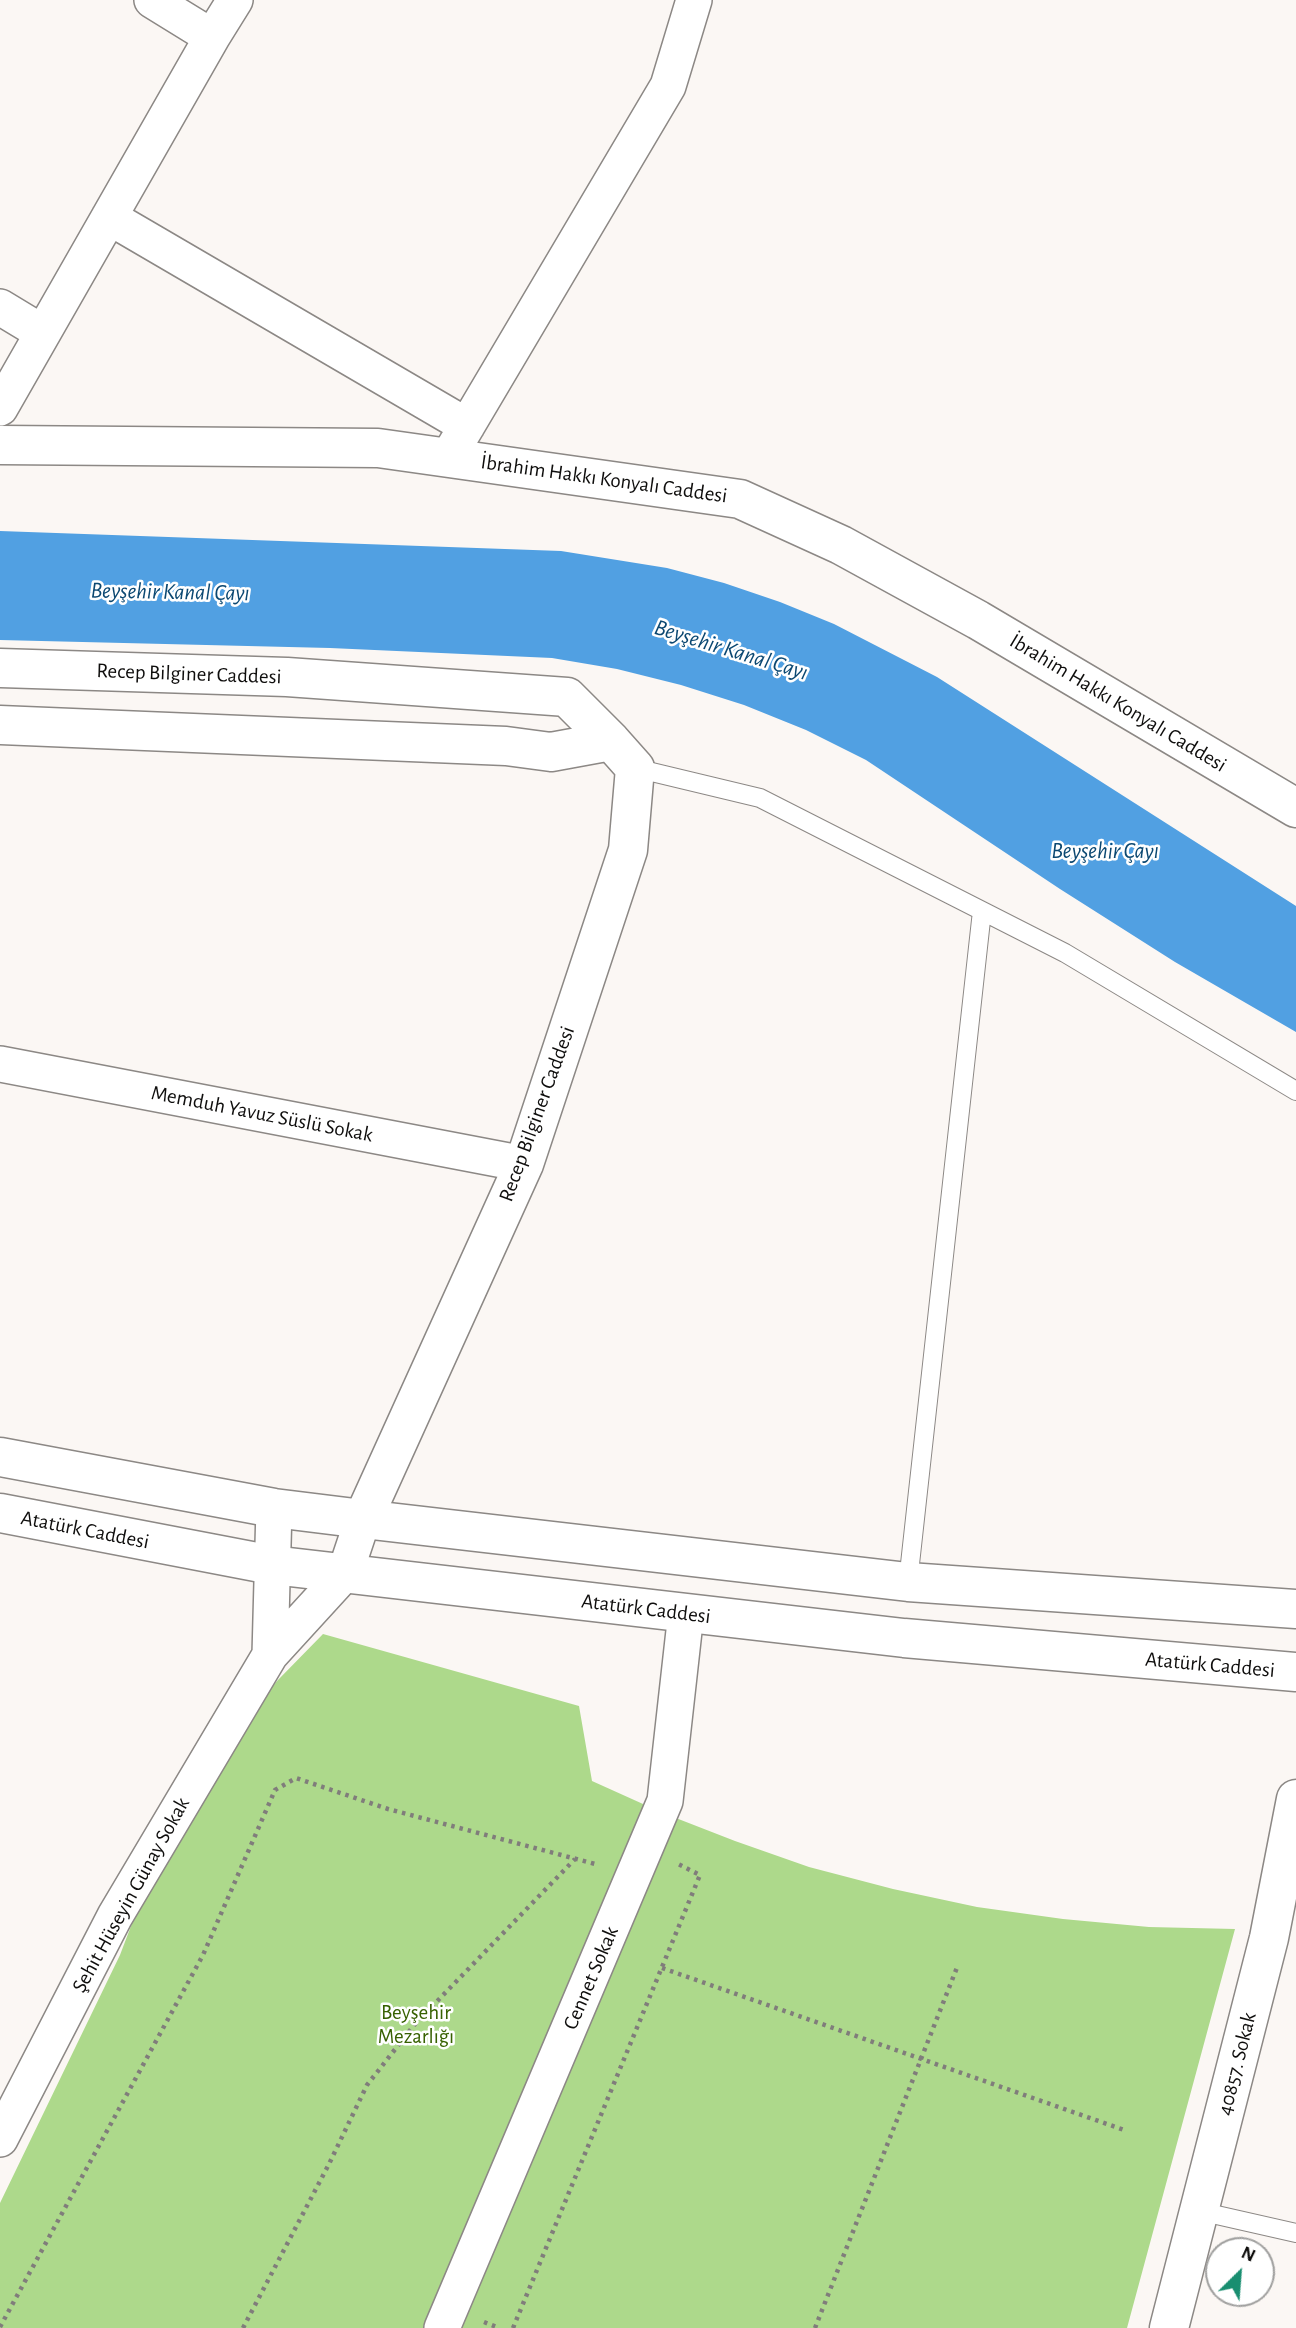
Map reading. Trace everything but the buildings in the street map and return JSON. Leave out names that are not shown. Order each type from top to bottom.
[{"type":"street","points":[[152,0],[212,37]]},
{"type":"street","points":[[0,408],[235,0]]},
{"type":"street","points":[[109,217],[458,441],[668,86],[689,2]]},
{"type":"street","points":[[0,307],[43,333]]},
{"type":"street","name":"İbrahim Hakkı Konyalı Caddesi","points":[[0,445],[378,448],[458,441],[740,499],[841,545],[978,620],[1296,808]]},
{"type":"street","name":"Recep Bilginer Caddesi","points":[[0,668],[287,677],[566,696],[623,754],[628,850],[524,1164],[363,1519]]},
{"type":"street","points":[[0,725],[506,746],[551,752],[623,754]]},
{"type":"street","name":"Memduh Yavuz Süslü Sokak","points":[[0,1064],[524,1164]]},
{"type":"street","points":[[0,1457],[274,1508],[363,1519],[908,1582],[1295,1614]]},
{"type":"street","points":[[270,1655],[274,1508]]},
{"type":"street","name":"Atatürk Caddesi","points":[[0,1513],[272,1565],[904,1638],[1296,1672]]},
{"type":"street","points":[[345,1573],[363,1519]]},
{"type":"street","name":"Şehit Hüseyin Günay Sokak","points":[[0,2139],[115,1916],[270,1655],[345,1573]]},
{"type":"street","name":"Cennet Sokak","points":[[442,2328],[665,1801],[686,1613]]},
{"type":"street","name":"40857. Sokak","points":[[1169,2328],[1269,1938],[1296,1799]]},
{"type":"lane","points":[[623,754],[760,798],[1065,953],[1296,1091]]},
{"type":"lane","points":[[908,1582],[982,911]]},
{"type":"lane","points":[[1199,2211],[1296,2233]]},
{"type":"path","points":[[0,2327],[203,1955],[275,1790],[296,1778],[387,1809],[575,1858],[640,1861],[700,1875],[513,2328]]},
{"type":"path","points":[[243,2328],[367,2085],[415,2024],[575,1858]]},
{"type":"path","points":[[815,2328],[958,1965]]},
{"type":"path","points":[[662,1968],[1127,2131]]},
{"type":"green space","name":"Beyşehir Mezarlığı","points":[[323,1634],[579,1706],[592,1781],[663,1813],[809,1867],[977,1907],[1149,1927],[1235,1929],[1127,2328],[0,2328],[0,2203],[120,1955],[142,1897],[236,1732],[277,1681]]},
{"type":"water","name":"Beyşehir Çayı","points":[[0,531],[561,551],[667,568],[780,602],[834,624],[937,677],[1296,906],[1296,1032],[1175,962],[866,760],[806,730],[744,705],[617,669],[552,658],[330,648],[0,640]]},
{"type":"water label","name":"Beyşehir Kanal Çayı","points":[[170,592]]},
{"type":"water label","name":"Beyşehir Kanal Çayı","points":[[731,650]]}]
